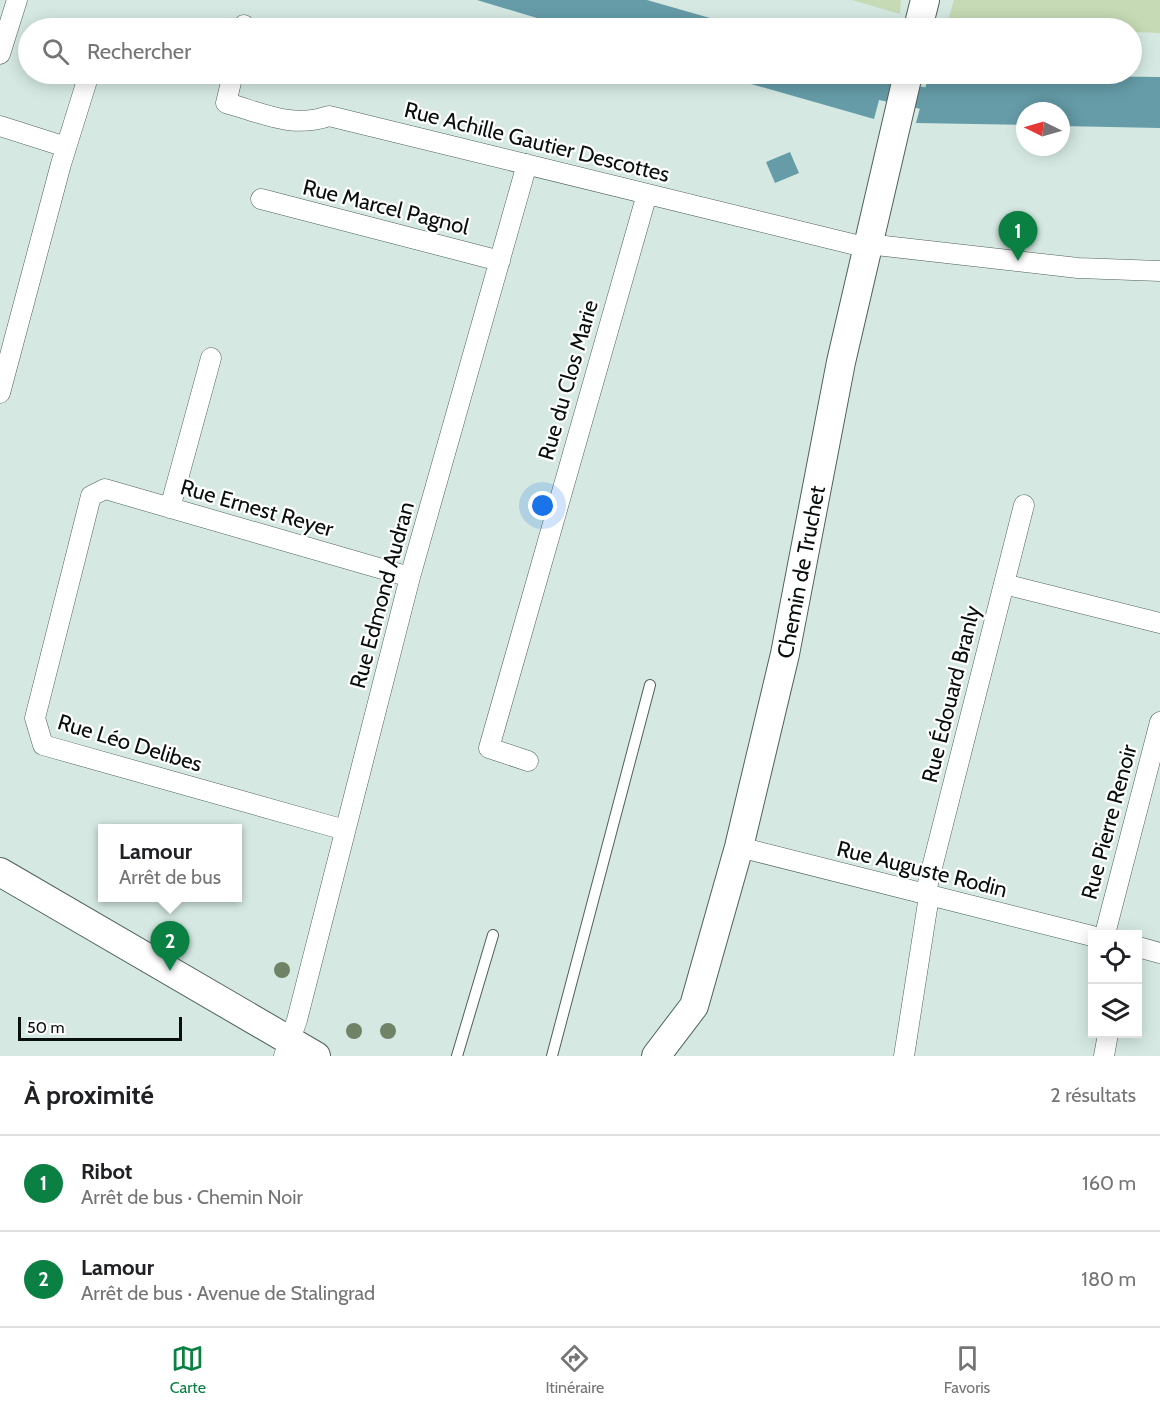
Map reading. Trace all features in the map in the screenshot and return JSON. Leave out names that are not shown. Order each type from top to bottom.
[{"type":"main road","points":[[920,18],[925,0]]},
{"type":"main road","name":"Chemin de Truchet","points":[[656,1056],[694,1006],[739,847],[784,654],[841,362],[906,84]]},
{"type":"main road","points":[[0,872],[287,1048],[316,1056]]},
{"type":"street","points":[[0,54],[17,0]]},
{"type":"street","points":[[0,393],[66,147],[86,84]]},
{"type":"street","name":"Rue Achille Gautier Descottes","points":[[231,84],[226,103],[294,122],[310,123],[329,116],[856,245],[867,244],[1078,267],[1160,271]]},
{"type":"street","points":[[0,126],[66,147]]},
{"type":"street","name":"Rue Edmond Audran","points":[[287,1048],[410,577],[527,164]]},
{"type":"street","name":"Rue du Clos Marie","points":[[528,761],[489,748],[647,194]]},
{"type":"street","name":"Rue Marcel Pagnol","points":[[261,200],[500,261]]},
{"type":"street","points":[[170,508],[211,358]]},
{"type":"street","name":"Rue Ernest Reyer","points":[[91,496],[105,489],[410,577]]},
{"type":"street","name":"Rue Léo Delibes","points":[[91,496],[35,718],[43,745],[345,830]]},
{"type":"street","name":"Rue Édouard Branly","points":[[904,1056],[927,895],[1024,505]]},
{"type":"street","points":[[1004,584],[1160,623]]},
{"type":"street","name":"Rue Pierre Renoir","points":[[1106,930],[1160,722]]},
{"type":"street","name":"Rue Auguste Rodin","points":[[739,847],[1088,935]]},
{"type":"street","points":[[1142,948],[1160,953]]},
{"type":"street","points":[[1104,1056],[1107,1038]]},
{"type":"lane","points":[[552,1056],[650,685]]},
{"type":"lane","points":[[458,1056],[493,935]]},
{"type":"green space","points":[[852,0],[901,0],[900,14]]},
{"type":"green space","points":[[954,0],[1160,0],[1160,33],[1142,32],[1142,18],[949,18]]},
{"type":"water","points":[[477,0],[647,0],[710,18],[537,18]]},
{"type":"water","points":[[1142,77],[1160,77],[1160,128],[1070,126],[1070,102],[1016,102],[1016,125],[916,123],[926,84],[1142,84]]},
{"type":"water","points":[[751,84],[883,84],[874,119]]},
{"type":"water","points":[[790,152],[799,173],[775,183],[766,162]]},
{"type":"waterway","points":[[857,84],[922,98],[951,99]]},
{"type":"place","name":"Ribot","points":[[1018,261]]},
{"type":"place","name":"Lamour","points":[[170,971]]}]
